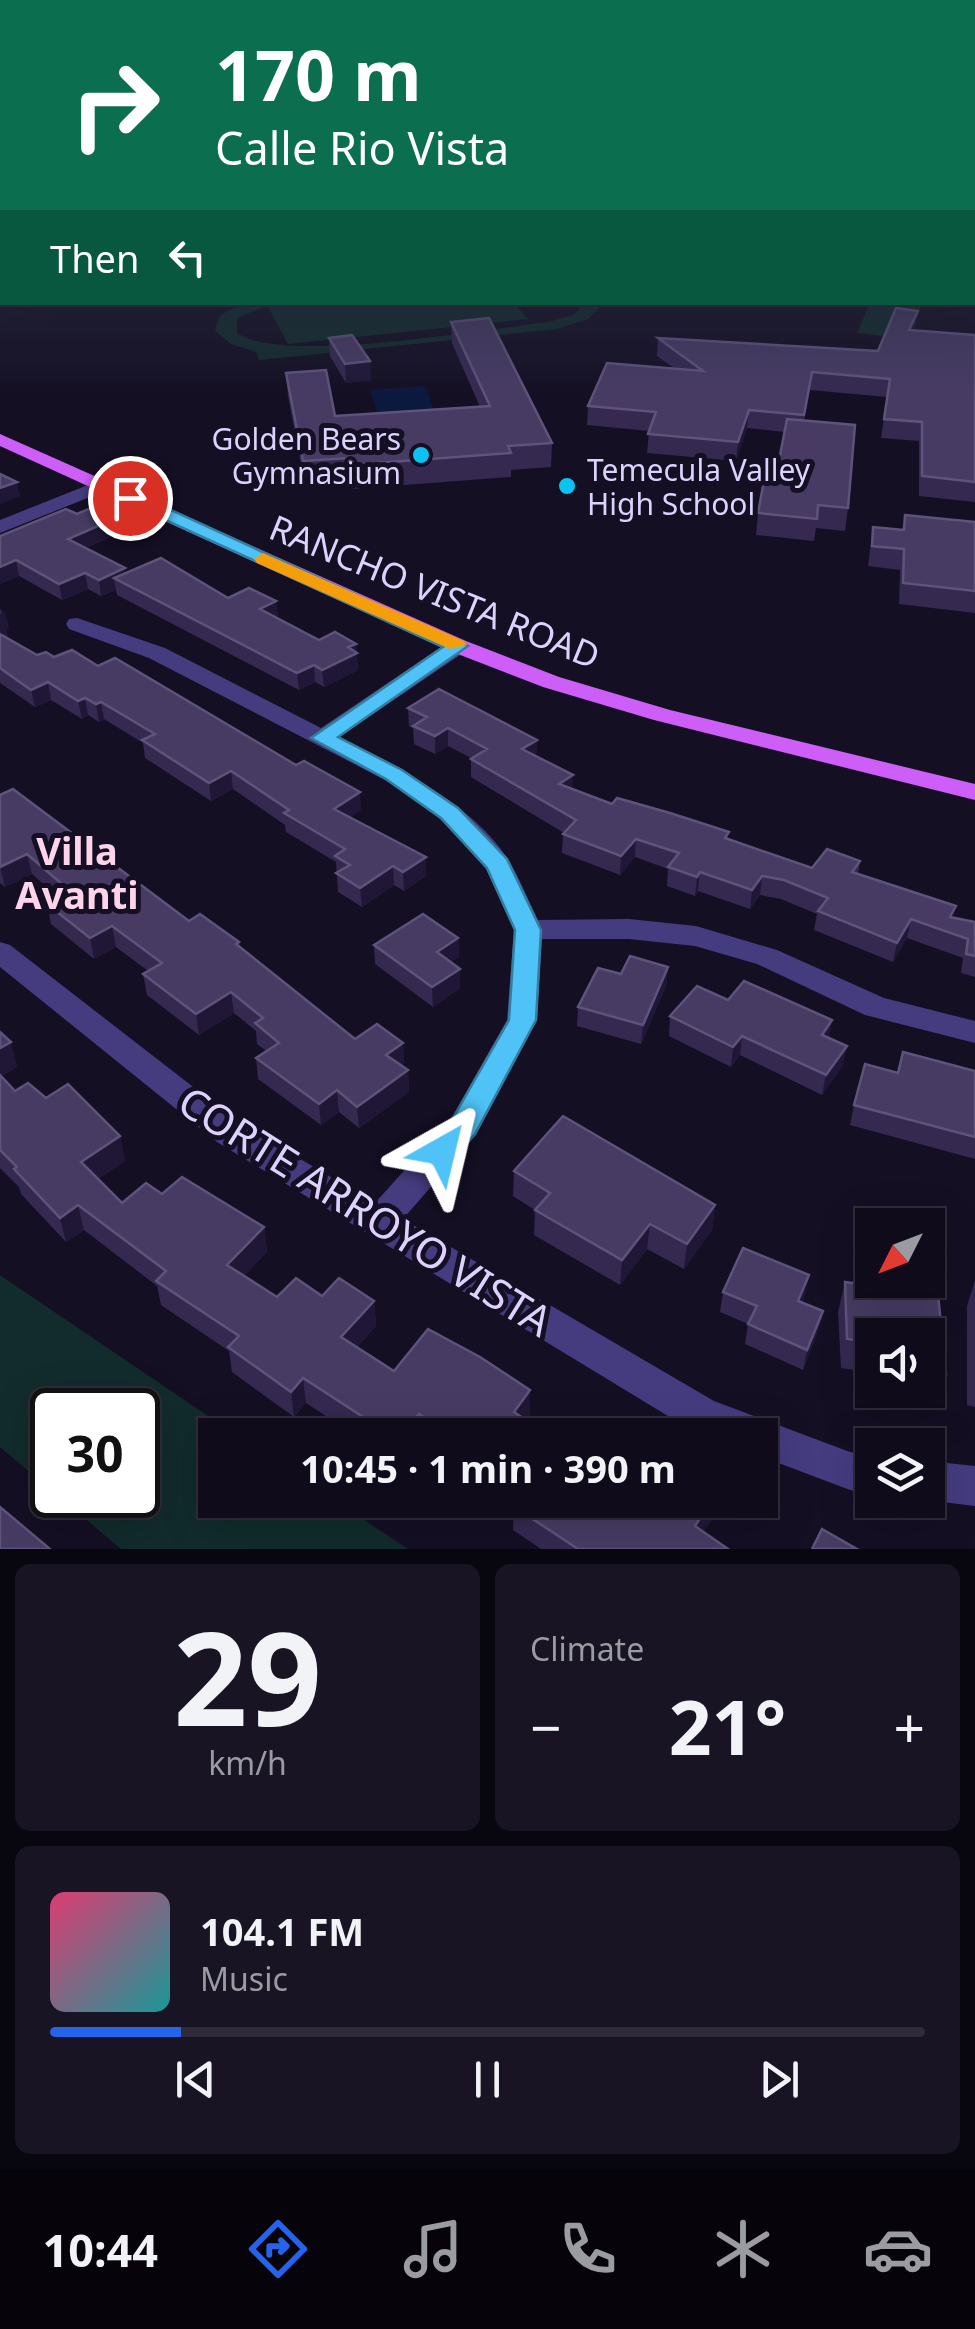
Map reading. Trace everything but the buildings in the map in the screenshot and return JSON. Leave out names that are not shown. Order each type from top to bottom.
[{"type":"main road","name":"RANCHO VISTA ROAD","points":[[0,438],[458,646],[551,682],[662,716],[975,792]]},
{"type":"street","points":[[0,527],[103,485]]},
{"type":"street","points":[[77,624],[156,653],[394,774],[449,813],[498,865],[528,930],[522,1020],[464,1126],[378,1224]]},
{"type":"street","points":[[322,738],[458,646]]},
{"type":"street","points":[[528,930],[629,929],[696,936],[767,957],[876,1007],[975,1032]]},
{"type":"street","name":"CORTE ARROYO VISTA","points":[[0,952],[228,1133],[710,1418]]},
{"type":"street","name":"CORTE ARROYO VISTA","points":[[778,1444],[855,1472]]},
{"type":"street","points":[[945,1483],[975,1486]]},
{"type":"green space","points":[[268,305],[237,318],[237,333],[261,342],[296,346],[386,342],[548,322],[573,315],[583,305],[602,305],[588,319],[557,329],[259,360],[256,352],[231,344],[215,331],[219,317],[238,306]]},
{"type":"green space","points":[[516,305],[528,319],[288,344],[268,307]]},
{"type":"green space","points":[[869,305],[921,305],[913,326],[889,323],[886,336],[857,333]]},
{"type":"green space","points":[[0,1275],[211,1418],[198,1418],[198,1518],[361,1518],[408,1549],[121,1549],[84,1518],[160,1518],[160,1388],[30,1388],[30,1472],[0,1447]]},
{"type":"water","points":[[425,386],[438,420],[381,424],[370,390]]},
{"type":"slow traffic","points":[[263,559],[457,645]]},
{"type":"place","name":"Golden Bears Gymnasium","points":[[421,455]]},
{"type":"place","name":"Temecula Valley High School","points":[[567,486]]},
{"type":"district","name":"Villa Avanti","points":[[77,872]]},
{"type":"route","points":[[130,498],[458,646],[322,738],[394,774],[449,813],[498,865],[528,930],[522,1020],[464,1126],[442,1151]]}]
